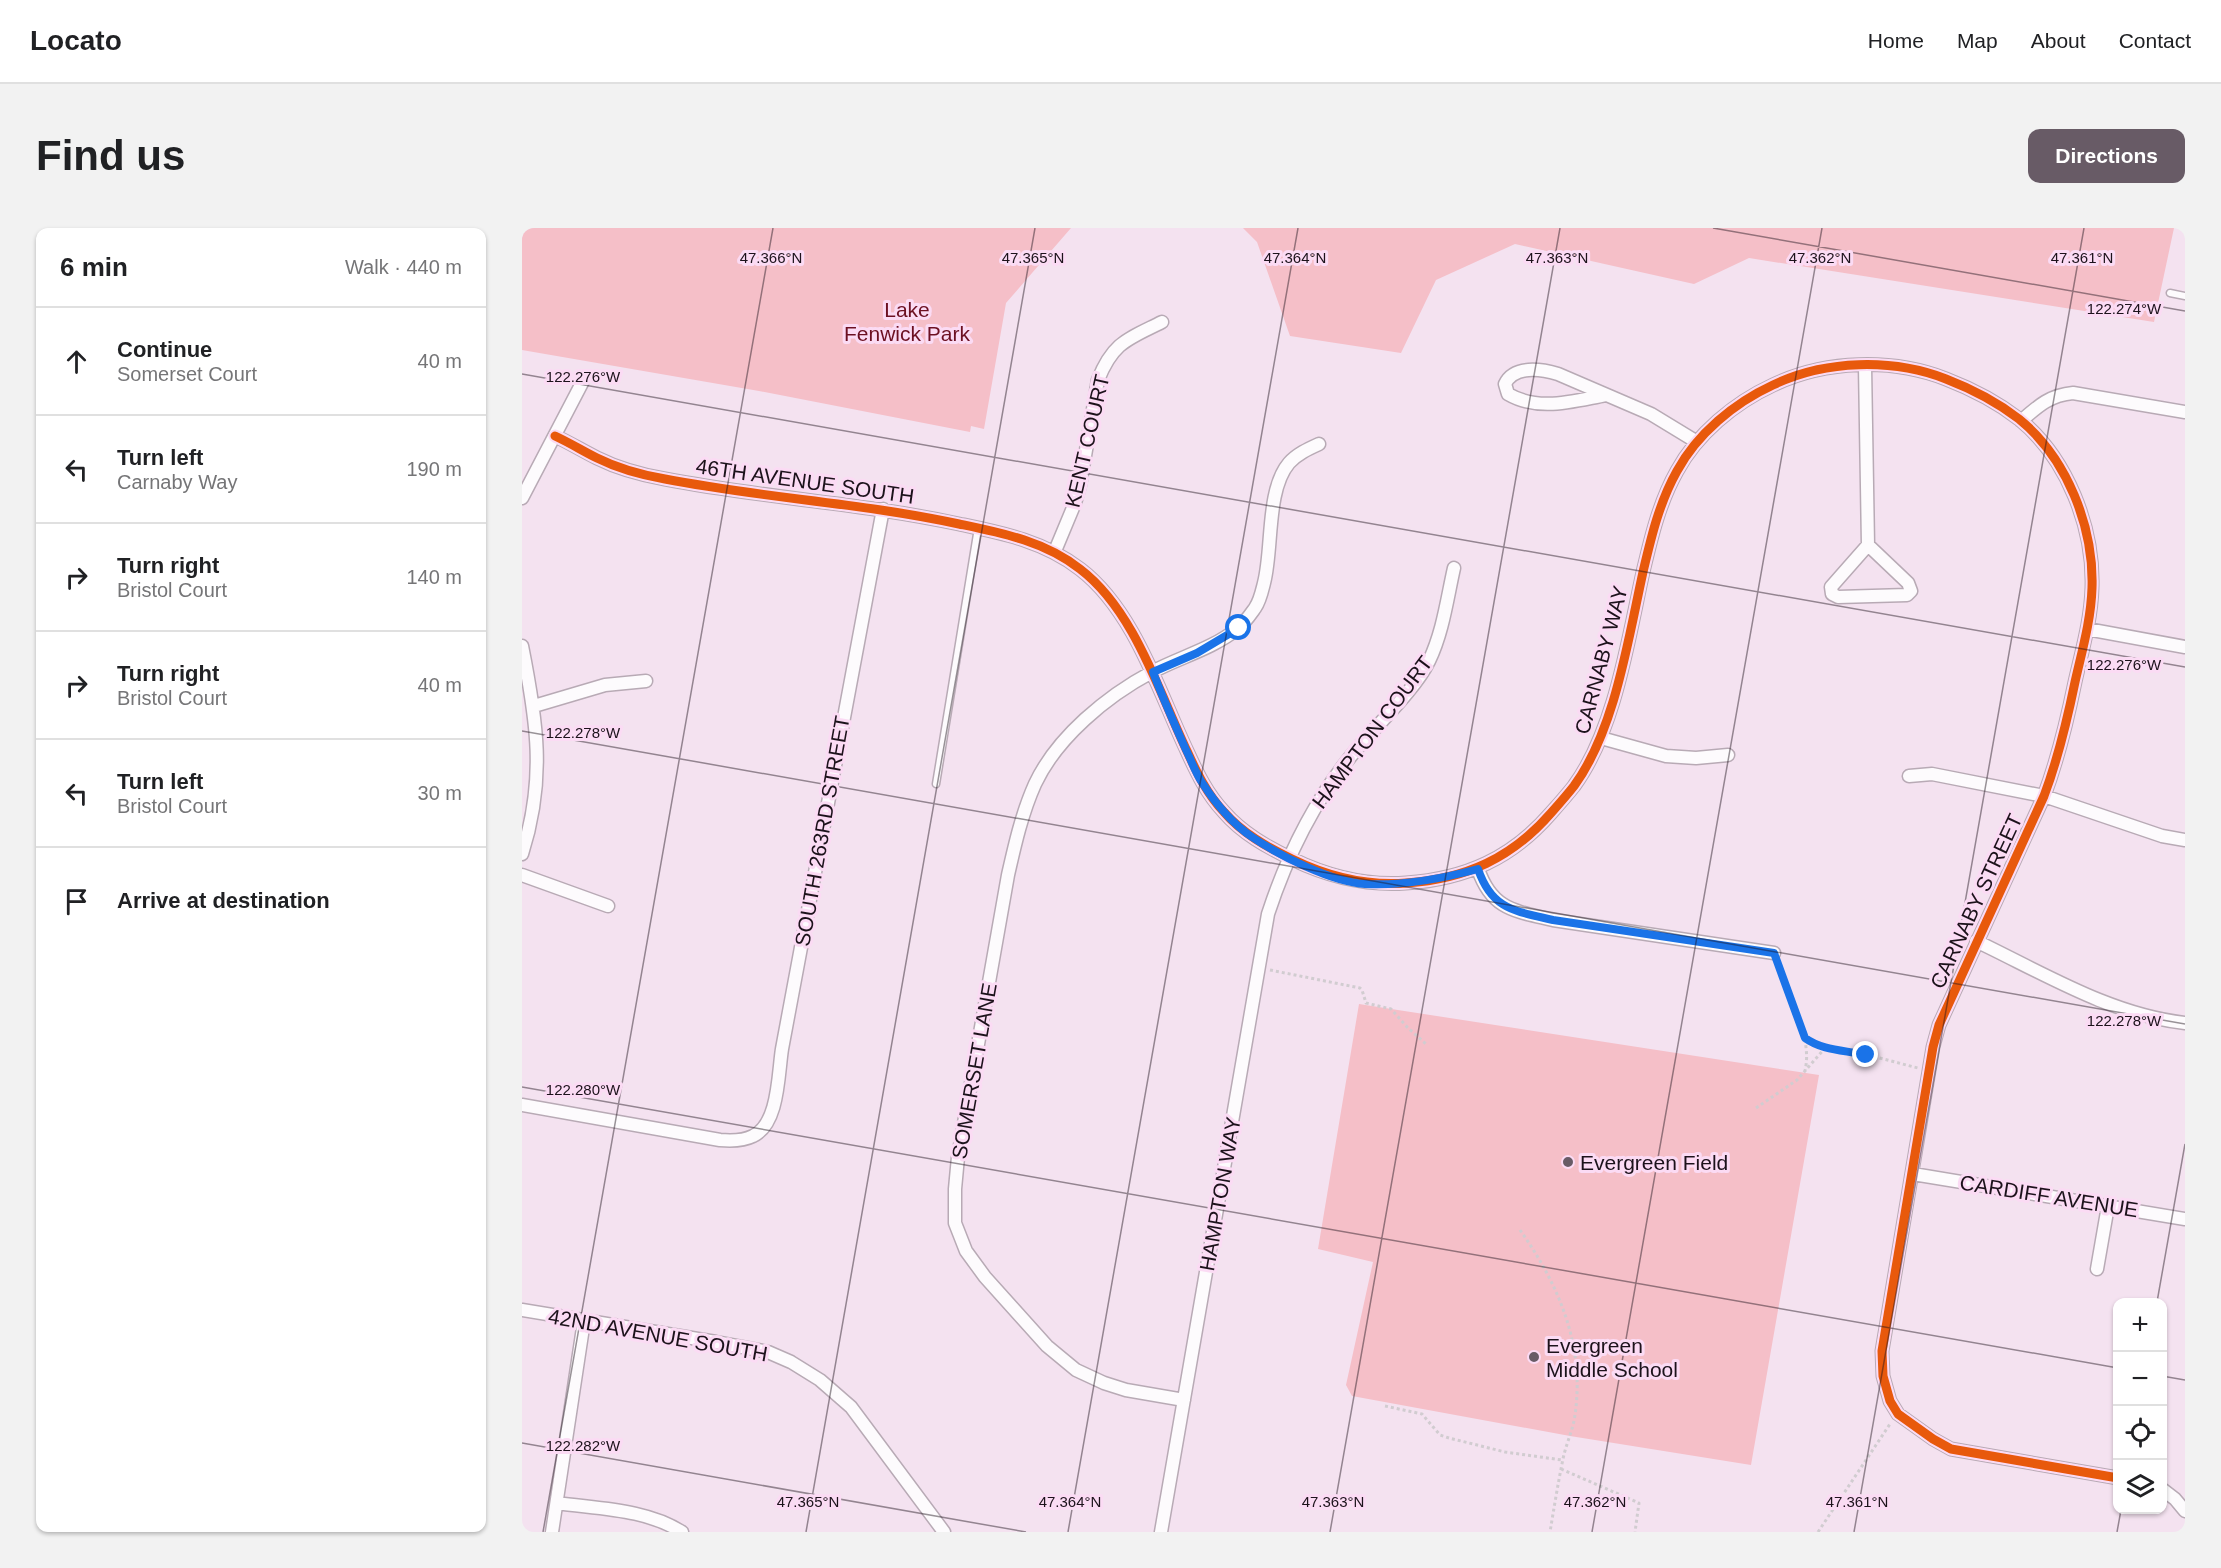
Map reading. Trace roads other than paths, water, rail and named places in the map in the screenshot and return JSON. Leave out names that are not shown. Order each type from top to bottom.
[{"type":"street","name":"KENT COURT","points":[[1054,551],[1075,503],[1080,485],[1098,380],[1104,364],[1111,352],[1122,342],[1162,321]]},
{"type":"street","name":"CARNABY WAY","points":[[1054,551],[1085,572],[1131,630],[1153,672],[1166,708],[1202,783],[1224,813],[1252,837],[1323,873],[1364,884],[1443,879],[1478,869],[1511,851],[1540,826],[1576,784],[1601,738],[1623,663],[1654,528],[1664,499],[1678,468],[1697,442],[1716,422],[1740,404],[1773,385],[1808,372],[1835,367],[1865,366],[1898,366],[1938,376],[1989,399],[2021,421]]},
{"type":"street","points":[[1865,366],[1868,544],[1831,587],[1832,594],[1838,597],[1907,595],[1911,591],[1908,583],[1868,544]]},
{"type":"street","points":[[1606,395],[1547,405],[1515,398],[1508,394],[1505,384],[1513,375],[1527,370],[1542,369],[1606,395],[1651,414],[1697,442]]},
{"type":"street","points":[[522,498],[582,383]]},
{"type":"street","points":[[2021,421],[2043,401],[2059,394],[2073,393],[2185,412]]},
{"type":"street","name":"CARNABY STREET","points":[[2021,421],[2045,446],[2079,506],[2089,548],[2092,587],[2087,629],[2058,758],[2044,796],[1939,1025],[1929,1071],[1882,1351],[1883,1376],[1890,1401],[1898,1414],[1909,1424],[1951,1449],[2113,1477]]},
{"type":"street","name":"46TH AVENUE SOUTH","points":[[555,436],[616,467],[662,479],[883,508],[1019,537],[1054,551]]},
{"type":"street","name":"SOMERSET LANE","points":[[1184,1400],[1126,1390],[1076,1370],[1047,1346],[985,1277],[966,1251],[955,1224],[955,1189],[960,1145],[1008,875],[1017,836],[1036,783],[1047,765],[1087,717],[1119,692],[1153,672],[1197,653],[1239,628],[1258,604],[1266,575],[1279,482],[1288,465],[1301,452],[1319,444]]},
{"type":"street","name":"SOUTH 263RD STREET","points":[[522,1105],[720,1140],[742,1140],[762,1130],[772,1112],[841,723],[883,508]]},
{"type":"street","name":"HAMPTON COURT","points":[[1288,857],[1311,812],[1350,757],[1428,663],[1439,636],[1454,568]]},
{"type":"street","points":[[2087,629],[2185,647]]},
{"type":"street","points":[[522,646],[534,706],[538,752],[534,802],[522,854]]},
{"type":"street","points":[[534,706],[605,685],[646,681]]},
{"type":"street","points":[[1601,738],[1666,756],[1696,758],[1728,755]]},
{"type":"street","points":[[1908,776],[1932,774],[2044,796],[2162,836],[2185,840]]},
{"type":"street","name":"HAMPTON WAY","points":[[1161,1532],[1269,914],[1288,857]]},
{"type":"street","points":[[1478,869],[1483,884],[1497,902],[1518,911],[1553,920],[1774,953]]},
{"type":"street","points":[[522,875],[608,906]]},
{"type":"street","points":[[1976,941],[2101,1000],[2143,1016],[2185,1023]]},
{"type":"street","name":"CARDIFF AVENUE","points":[[1913,1174],[2185,1219]]},
{"type":"street","points":[[2097,1269],[2108,1206]]},
{"type":"street","name":"42ND AVENUE SOUTH","points":[[522,1310],[768,1352],[791,1362],[820,1380],[851,1407],[939,1530]]},
{"type":"street","points":[[552,1532],[584,1321]]},
{"type":"street","points":[[2167,1492],[2185,1511]]},
{"type":"street","points":[[557,1503],[640,1515],[660,1520],[682,1532]]},
{"type":"lane","points":[[2170,293],[2185,296]]},
{"type":"lane","points":[[936,784],[978,528]]},
{"type":"place","name":"Evergreen Field","points":[[1568,1162]]},
{"type":"place","name":"Evergreen Middle School","points":[[1534,1357]]},
{"type":"park label","name":"Lake Fenwick Park","points":[[907,321]]}]
